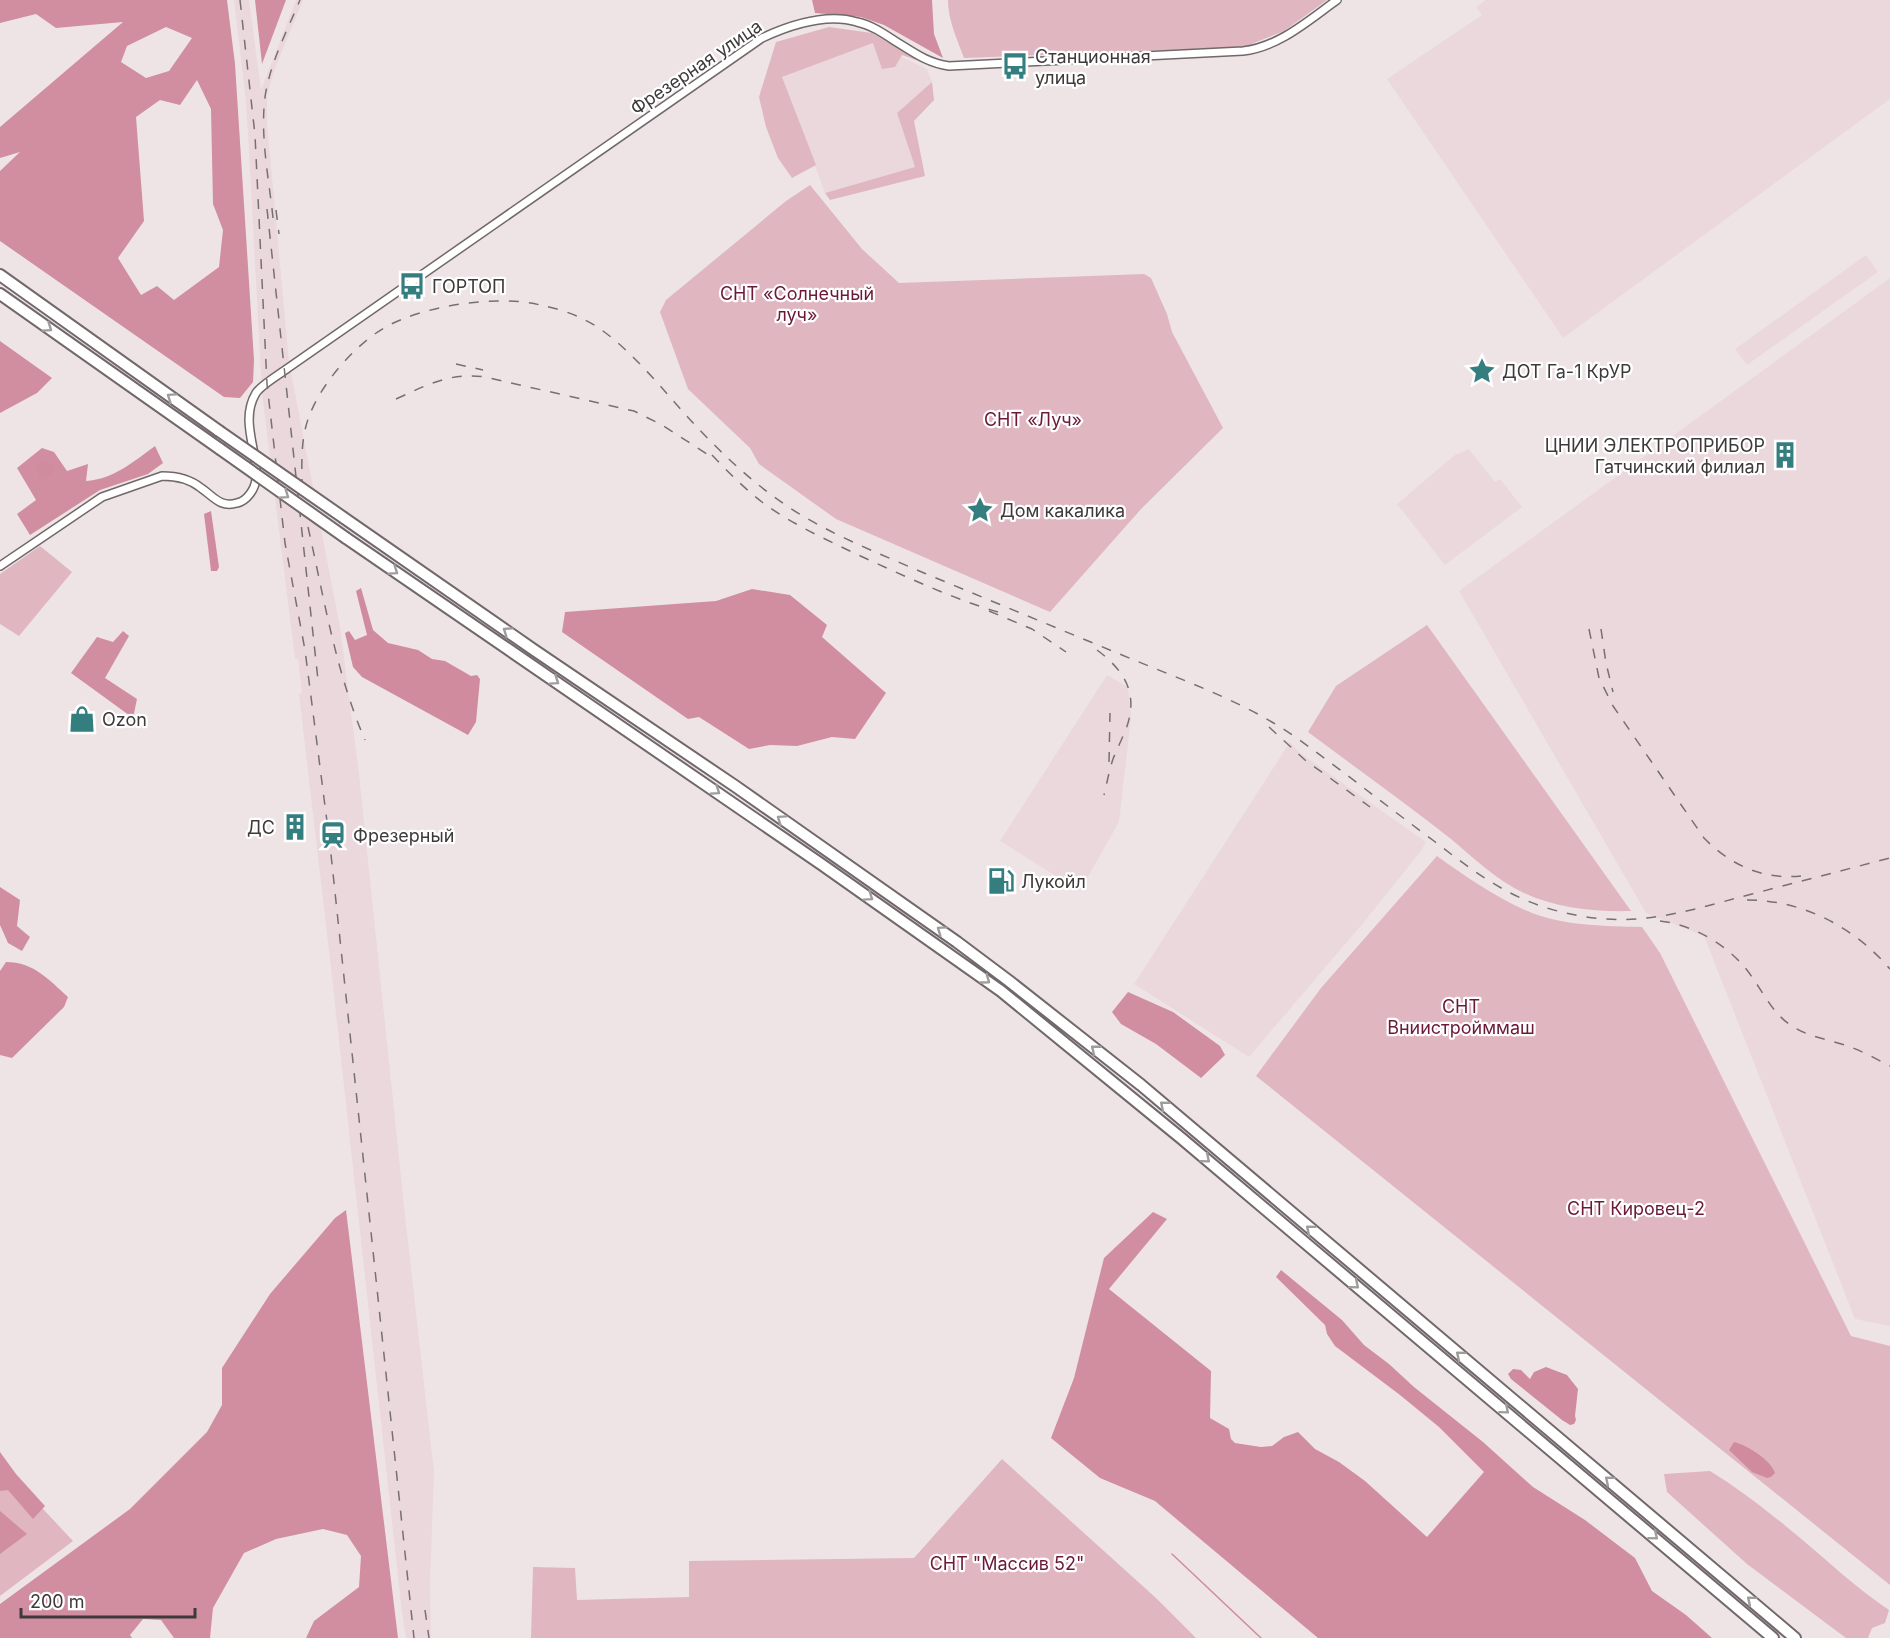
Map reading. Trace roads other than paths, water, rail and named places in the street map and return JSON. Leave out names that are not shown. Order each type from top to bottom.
[{"type":"highway","points":[[0,275],[219,431],[543,657],[754,800],[1009,981],[1141,1085],[1795,1638]]},
{"type":"highway","points":[[0,294],[346,538],[831,870],[1001,991],[1189,1145],[1773,1638]]},
{"type":"street","name":"Фрезерная улица","points":[[0,566],[102,497],[162,476],[172,476],[192,482],[218,502],[238,503],[248,497],[256,480],[249,416],[256,392],[762,38],[800,24],[840,19],[874,28],[935,64],[968,66],[1256,50],[1292,31],[1337,0]]},
{"type":"waterway","points":[[1172,1554],[1261,1638]]},
{"type":"railway","points":[[240,0],[255,135],[267,384],[285,543],[305,650],[330,845],[414,1638]]},
{"type":"railway","points":[[273,218],[264,143],[265,97],[275,60],[300,0]]},
{"type":"railway","points":[[267,209],[318,680]]},
{"type":"railway","points":[[276,210],[279,234]]},
{"type":"railway","points":[[302,489],[303,441],[315,402],[341,366],[373,335],[400,320],[460,304],[503,301],[546,306],[580,317],[614,340],[629,353],[727,458],[762,488],[803,516],[889,558],[1201,687],[1249,710],[1304,744],[1474,871],[1516,896],[1547,908],[1575,915],[1602,919],[1651,918],[1699,908],[1890,858]]},
{"type":"railway","points":[[456,364],[483,370]]},
{"type":"railway","points":[[396,399],[450,378],[485,377],[634,411],[662,425],[707,454]]},
{"type":"railway","points":[[712,455],[755,497],[795,523],[907,577],[961,600],[998,612]]},
{"type":"railway","points":[[308,527],[338,662],[365,740]]},
{"type":"railway","points":[[989,611],[1032,629],[1066,652]]},
{"type":"railway","points":[[1589,629],[1599,678],[1613,706],[1704,838],[1725,856],[1748,869],[1773,876],[1801,876]]},
{"type":"railway","points":[[1601,629],[1613,692]]},
{"type":"railway","points":[[1097,650],[1122,675],[1127,684],[1131,705],[1130,716],[1113,759],[1104,795]]},
{"type":"railway","points":[[1109,762],[1110,713]]},
{"type":"railway","points":[[1269,727],[1305,760],[1370,807]]},
{"type":"railway","points":[[1747,900],[1788,905],[1826,919],[1860,940],[1890,969]]},
{"type":"railway","points":[[1660,921],[1686,927],[1712,939],[1723,947],[1744,966],[1775,1010],[1792,1026],[1858,1050],[1890,1066]]},
{"type":"railway","points":[[425,1610],[429,1638]]},
{"type":"place","name":"Станционная улица","points":[[1015,66]]},
{"type":"place","name":"ГОРТОП","points":[[412,286]]},
{"type":"place","name":"ДОТ Га-1 КрУР","points":[[1482,371]]},
{"type":"place","name":"ЦНИИ ЭЛЕКТРОПРИБОР Гатчинский филиал","points":[[1785,455]]},
{"type":"place","name":"Дом какалика","points":[[980,510]]},
{"type":"place","name":"Ozon","points":[[82,719]]},
{"type":"place","name":"ДС","points":[[295,827]]},
{"type":"place","name":"Фрезерный","points":[[333,835]]},
{"type":"place","name":"Лукойл","points":[[1001,881]]},
{"type":"park label","name":"СНТ «Солнечный луч»","points":[[797,303]]},
{"type":"park label","name":"СНТ «Луч»","points":[[1033,419]]},
{"type":"park label","name":"СНТ Вниистройммаш","points":[[1461,1016]]},
{"type":"park label","name":"СНТ Кировец-2","points":[[1636,1208]]},
{"type":"park label","name":"СНТ \"Массив 52\"","points":[[1007,1563]]}]
